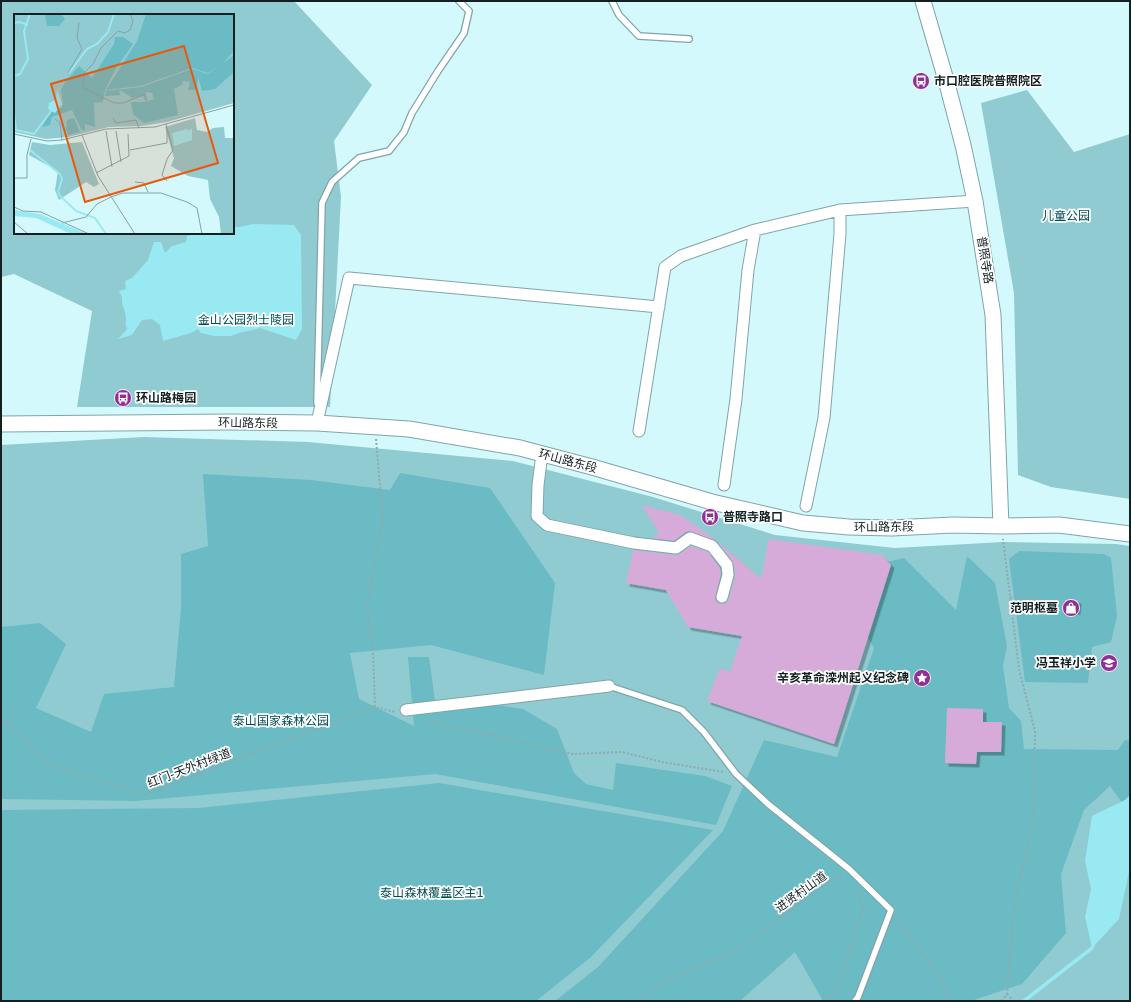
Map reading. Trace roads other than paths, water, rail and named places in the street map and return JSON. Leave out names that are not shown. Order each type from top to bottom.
[{"type":"main road","name":"普照寺路","points":[[923,1],[963,145],[975,201],[993,315],[1001,526]]},
{"type":"main road","name":"环山路东段","points":[[1,424],[230,422],[317,424],[409,429],[520,448],[592,467],[712,502],[803,523],[849,527],[892,528],[953,525],[1001,526],[1059,524],[1130,534]]},
{"type":"street","points":[[639,431],[665,267],[681,256],[755,230],[840,210],[975,201]]},
{"type":"street","points":[[806,506],[824,418],[840,234],[840,210]]},
{"type":"street","points":[[724,485],[736,399],[748,270],[755,230]]},
{"type":"street","points":[[317,424],[349,278],[659,307]]},
{"type":"street","points":[[542,454],[538,485],[537,516],[547,525],[634,543],[676,548],[690,538],[712,546],[727,565],[728,575],[722,597]]},
{"type":"street","points":[[406,710],[609,686]]},
{"type":"lane","points":[[317,424],[322,203],[332,182],[359,158],[389,151],[404,132],[412,113],[464,33],[469,11],[459,1]]},
{"type":"lane","points":[[612,1],[619,15],[639,36],[689,39]]},
{"type":"lane","points":[[609,686],[682,710],[704,732],[736,774],[768,804],[849,869],[891,910],[858,997],[855,1001]]},
{"type":"waterway","points":[[1024,1001],[1093,946]]},
{"type":"place","name":"市口腔医院普照院区","points":[[921,81]]},
{"type":"place","name":"环山路梅园","points":[[123,398]]},
{"type":"place","name":"普照寺路口","points":[[710,517]]},
{"type":"place","name":"范明枢墓","points":[[1071,608]]},
{"type":"place","name":"冯玉祥小学","points":[[1109,663]]},
{"type":"place","name":"辛亥革命滦州起义纪念碑","points":[[922,678]]},
{"type":"park label","name":"儿童公园","points":[[1066,216]]},
{"type":"park label","name":"金山公园烈士陵园","points":[[246,320]]},
{"type":"park label","name":"泰山国家森林公园","points":[[281,721]]},
{"type":"park label","name":"泰山森林覆盖区主1","points":[[432,893]]}]
